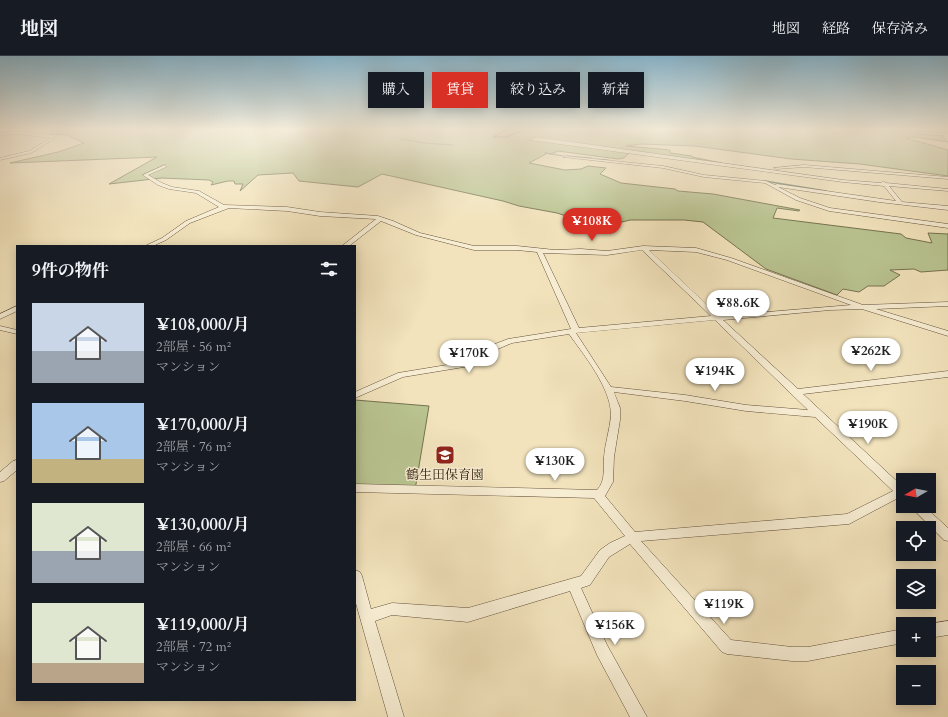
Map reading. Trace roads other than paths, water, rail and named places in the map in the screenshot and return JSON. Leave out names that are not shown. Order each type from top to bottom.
[{"type":"street","points":[[608,161],[666,168],[710,177],[771,184],[900,204],[948,208]]},
{"type":"street","points":[[697,161],[885,185],[948,190]]},
{"type":"street","points":[[165,166],[145,175],[160,184],[171,188],[197,192],[223,206],[287,209],[320,214],[355,215],[380,219],[418,234],[470,248],[607,253],[643,248],[684,248],[709,253],[860,306],[948,334]]},
{"type":"street","points":[[765,170],[770,168],[801,166],[948,178]]},
{"type":"street","points":[[875,172],[900,204]]},
{"type":"street","points":[[771,184],[798,198],[833,210],[948,226]]},
{"type":"street","points":[[150,245],[164,239],[188,222],[223,206]]},
{"type":"street","points":[[346,245],[380,219]]},
{"type":"street","points":[[643,248],[797,392],[896,487]]},
{"type":"street","points":[[356,488],[597,494],[604,491],[608,485],[609,456],[615,428],[615,403],[609,389],[573,331],[540,250]]},
{"type":"street","points":[[356,395],[402,375],[467,364],[480,359],[490,349],[511,341],[573,331],[717,317],[860,306],[948,304]]},
{"type":"street","points":[[0,317],[16,309]]},
{"type":"street","points":[[0,328],[16,332]]},
{"type":"street","points":[[797,392],[948,374]]},
{"type":"street","points":[[609,389],[685,398],[746,408],[819,414]]},
{"type":"street","points":[[0,478],[16,465]]},
{"type":"street","points":[[597,494],[636,544],[727,647],[792,654],[808,654],[896,637]]},
{"type":"street","points":[[366,617],[392,609],[468,615],[585,581],[593,572],[602,556],[632,538],[641,536],[849,519],[896,496]]},
{"type":"street","points":[[923,513],[948,536]]},
{"type":"street","points":[[356,580],[396,717]]},
{"type":"street","points":[[574,584],[602,650],[639,717]]},
{"type":"street","points":[[936,630],[948,628]]},
{"type":"waterway","points":[[661,166],[672,168]]},
{"type":"waterway","points":[[676,169],[689,172]]},
{"type":"waterway","points":[[765,181],[826,191]]},
{"type":"place","name":"鶴生田保育園","points":[[445,455]]}]
